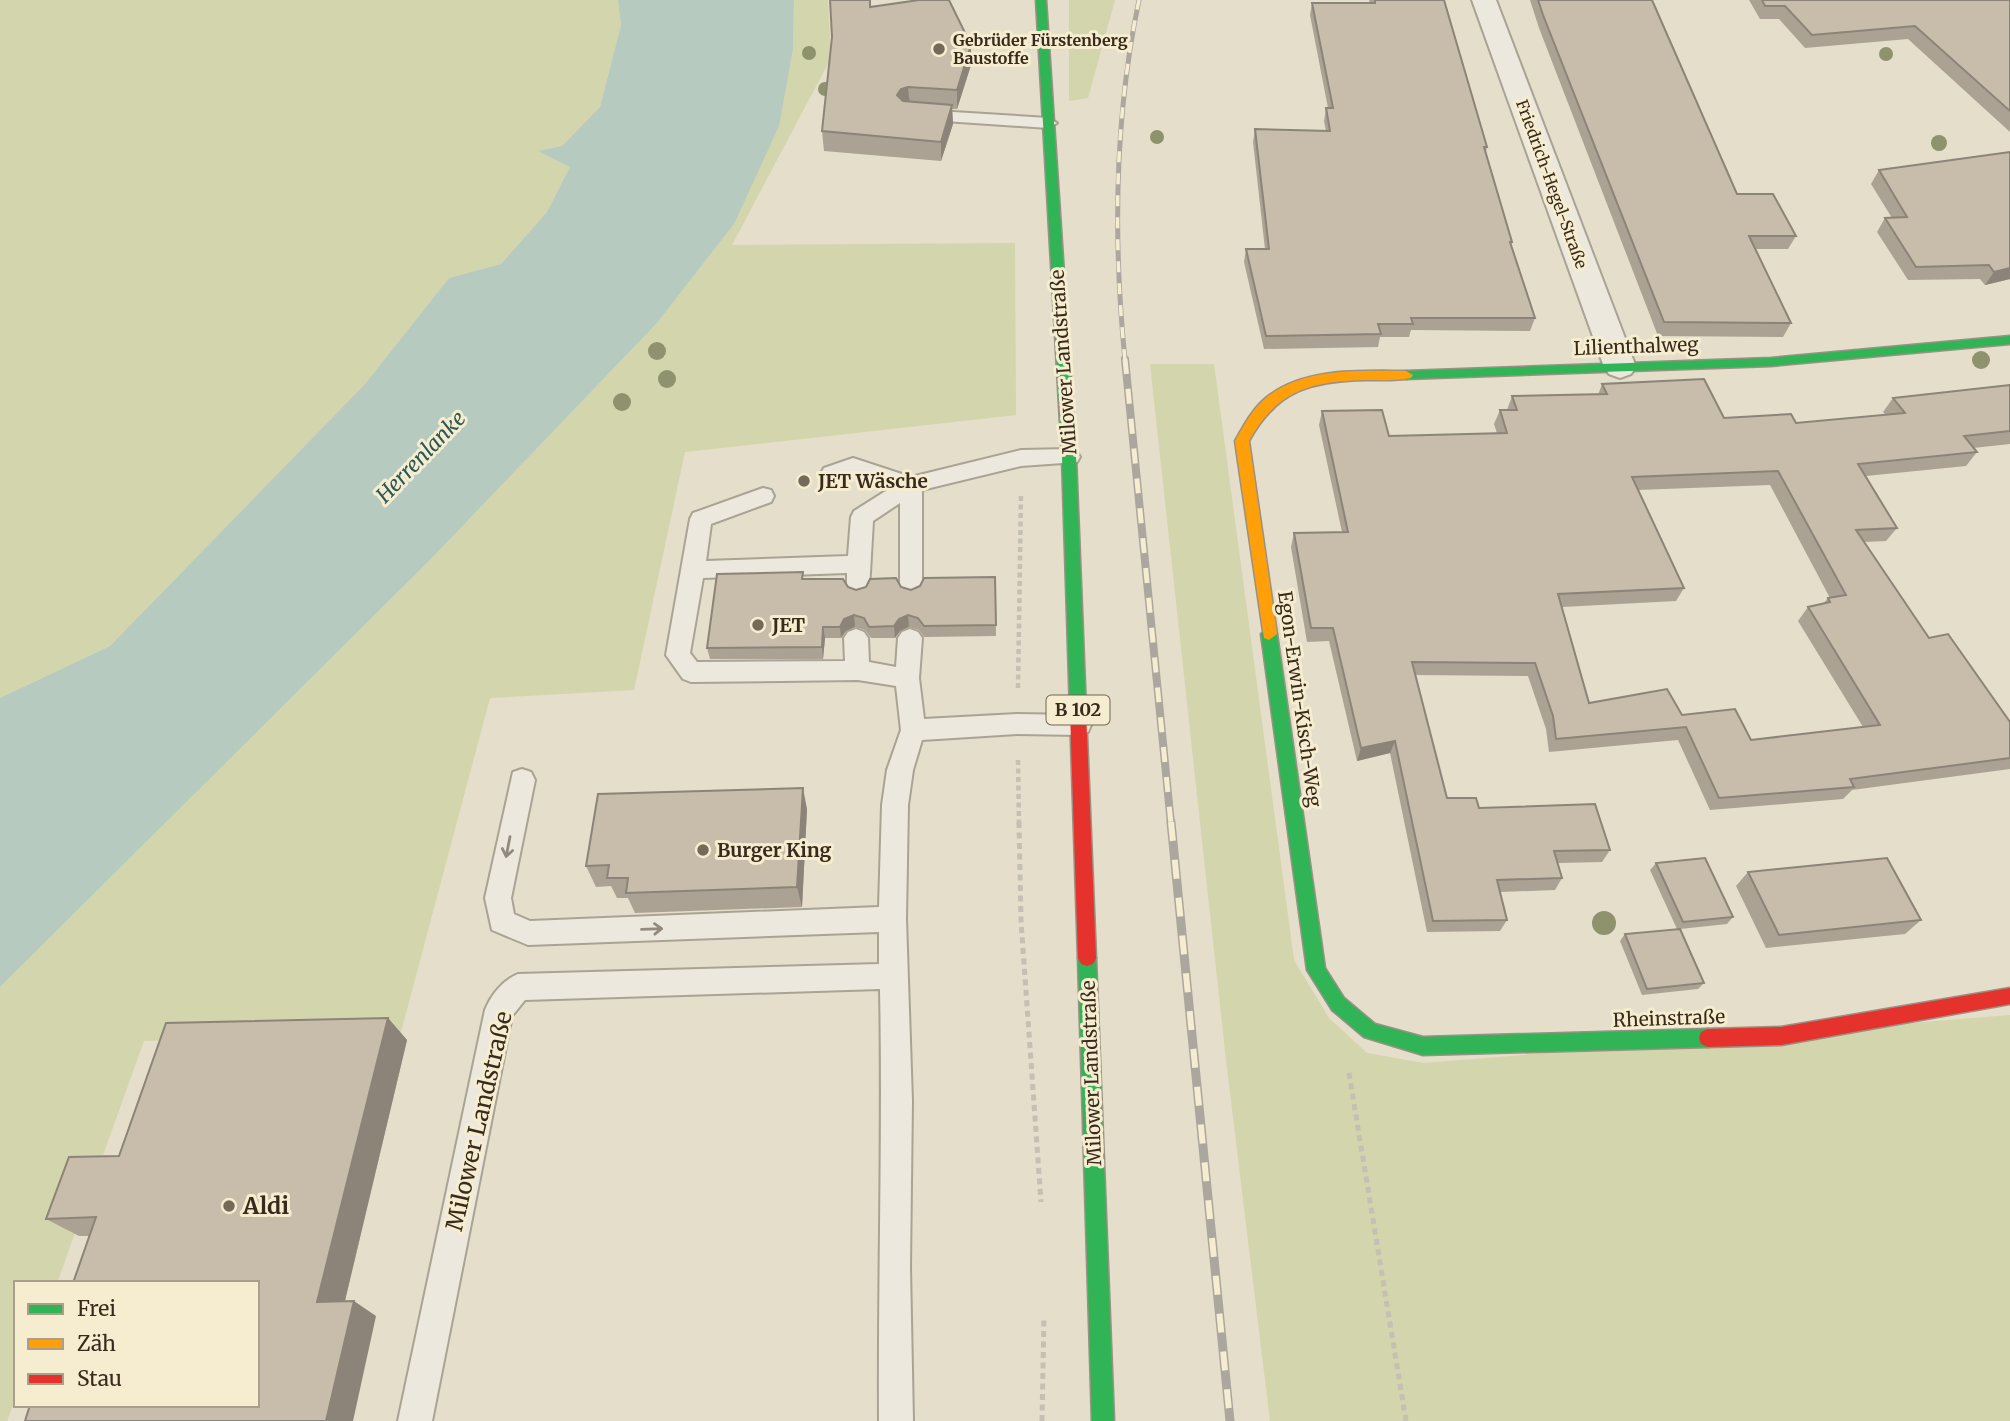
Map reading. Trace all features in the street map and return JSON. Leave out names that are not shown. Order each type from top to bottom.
[{"type":"street","name":"Milower Landstraße","points":[[1041,0],[1069,457],[1103,1421]]},
{"type":"street","name":"Friedrich-Hegel-Straße","points":[[1484,0],[1620,367]]},
{"type":"street","name":"Lilienthalweg","points":[[1266,400],[1292,386],[1321,378],[1772,362],[2010,340]]},
{"type":"street","name":"Egon-Erwin-Kisch-Weg","points":[[1266,400],[1250,420],[1242,441],[1316,970],[1338,1004]]},
{"type":"street","name":"Rheinstraße","points":[[1338,1004],[1370,1031],[1423,1046],[1781,1036],[2010,996]]},
{"type":"lane","points":[[910,114],[1048,123]]},
{"type":"lane","points":[[858,590],[862,517],[911,485],[1021,457],[1069,457]]},
{"type":"lane","points":[[832,473],[853,466],[911,485]]},
{"type":"lane","points":[[911,485],[911,590]]},
{"type":"lane","points":[[763,496],[701,519],[678,655],[691,672],[858,670],[908,678]]},
{"type":"lane","points":[[693,570],[859,564]]},
{"type":"lane","points":[[856,638],[858,670]]},
{"type":"lane","points":[[896,1421],[894,1267],[897,1101],[892,919],[895,805],[900,770],[913,730],[908,678],[910,638]]},
{"type":"lane","points":[[913,730],[1017,724],[1079,725]]},
{"type":"lane","points":[[522,780],[498,898],[502,921],[528,933],[892,919]]},
{"type":"lane","name":"Milower Landstraße","points":[[415,1421],[499,1010],[518,987],[893,976]]},
{"type":"path","points":[[1349,1071],[1406,1421]]},
{"type":"green space","points":[[0,0],[618,0],[621,25],[600,107],[562,146],[539,151],[571,166],[547,212],[501,264],[449,278],[365,384],[110,646],[0,698]]},
{"type":"green space","points":[[794,0],[828,0],[831,58],[732,245],[1015,243],[1016,415],[685,452],[634,690],[490,698],[401,1032],[144,1041],[58,1281],[14,1281],[14,1403],[7,1421],[0,1421],[0,987],[430,560],[657,323],[734,224],[793,49]]},
{"type":"green space","points":[[1069,0],[1115,0],[1088,98],[1069,101]]},
{"type":"green space","points":[[1150,364],[1214,364],[1294,960],[1329,1018],[1367,1053],[1424,1063],[2010,1015],[2010,1421],[1270,1421],[1226,1060]]},
{"type":"water","name":"Herrenlanke","points":[[618,0],[794,0],[793,49],[779,126],[734,224],[657,323],[430,560],[0,987],[0,698],[110,646],[365,384],[449,278],[501,264],[547,212],[570,167],[538,151],[562,146],[600,107],[621,25]]},
{"type":"building","points":[[830,0],[870,0],[870,7],[919,0],[949,0],[971,45],[957,90],[908,87],[901,89],[897,95],[903,101],[952,105],[941,142],[822,131],[832,37]]},
{"type":"building","points":[[1375,0],[1444,0],[1487,147],[1484,147],[1510,242],[1535,318],[1411,318],[1413,324],[1378,324],[1381,334],[1266,336],[1246,249],[1269,249],[1255,129],[1330,131],[1326,108],[1333,108],[1312,3],[1375,3]]},
{"type":"building","points":[[1538,0],[1652,0],[1737,194],[1773,194],[1796,236],[1749,236],[1791,323],[1664,322]]},
{"type":"building","points":[[1762,0],[2010,0],[2010,111],[1915,26],[1812,35],[1785,6],[1765,6]]},
{"type":"building","points":[[2010,152],[2010,268],[1994,272],[1989,265],[1916,267],[1885,218],[1907,217],[1879,170]]},
{"type":"building","points":[[1704,379],[1724,418],[1791,414],[1796,423],[1905,413],[1893,398],[2010,385],[2010,431],[1964,436],[1977,452],[1858,464],[1897,528],[1856,530],[1929,638],[1948,634],[2010,722],[2010,758],[1850,779],[1854,787],[1719,798],[1686,727],[1556,739],[1553,716],[1535,663],[1412,662],[1447,798],[1476,798],[1479,808],[1595,804],[1610,850],[1554,851],[1562,878],[1497,880],[1507,920],[1433,921],[1395,741],[1361,748],[1333,628],[1311,628],[1294,533],[1348,532],[1322,411],[1382,410],[1389,436],[1507,433],[1500,410],[1517,410],[1512,396],[1607,394],[1602,384]],"holes":[[[1778,471],[1846,595],[1828,598],[1830,602],[1808,607],[1880,725],[1751,740],[1735,709],[1682,715],[1667,689],[1589,703],[1558,594],[1684,588],[1632,477]]]},
{"type":"building","points":[[803,572],[802,579],[843,579],[848,587],[856,590],[866,587],[870,579],[896,578],[901,587],[911,590],[920,586],[924,578],[995,577],[996,625],[924,626],[918,618],[908,615],[899,619],[894,626],[869,627],[864,618],[854,615],[844,619],[840,627],[823,627],[822,647],[707,648],[717,574]]},
{"type":"building","name":"Burger King","points":[[803,788],[797,887],[626,893],[628,878],[607,878],[609,865],[586,866],[598,794]]},
{"type":"building","points":[[1705,858],[1733,917],[1683,922],[1656,863]]},
{"type":"building","points":[[1887,858],[1921,920],[1779,935],[1748,872]]},
{"type":"building","points":[[1680,929],[1704,983],[1647,989],[1625,934]]},
{"type":"building","name":"Aldi","points":[[388,1018],[317,1302],[354,1301],[326,1421],[25,1421],[29,1407],[259,1407],[259,1281],[74,1281],[96,1217],[46,1219],[69,1157],[119,1156],[166,1023]]},
{"type":"railway","points":[[1125,360],[1119,270],[1118,180],[1125,90],[1139,0]]},
{"type":"railway","points":[[1125,359],[1171,824]]},
{"type":"railway","points":[[1171,822],[1230,1421]]},
{"type":"traffic: fast","points":[[1041,0],[1069,457],[1078,711]]},
{"type":"traffic: fast","points":[[1406,375],[1771,362],[2010,340]]},
{"type":"traffic: fast","points":[[1269,634],[1316,970],[1338,1004],[1370,1031],[1423,1046],[1708,1038]]},
{"type":"traffic: fast","points":[[1087,958],[1103,1421]]},
{"type":"traffic: slow","points":[[1269,634],[1242,441],[1255,417],[1271,400],[1290,389],[1310,381],[1333,378],[1406,375]]},
{"type":"traffic: jam","points":[[1078,711],[1087,958]]},
{"type":"traffic: jam","points":[[1708,1038],[1781,1036],[2010,996]]},
{"type":"place","name":"Gebrüder Fürstenberg Baustoffe","points":[[939,49]]},
{"type":"place","name":"JET Wäsche","points":[[804,481]]},
{"type":"place","name":"JET","points":[[758,625]]},
{"type":"place","name":"Burger King","points":[[703,850]]},
{"type":"place","name":"Aldi","points":[[229,1206]]}]
